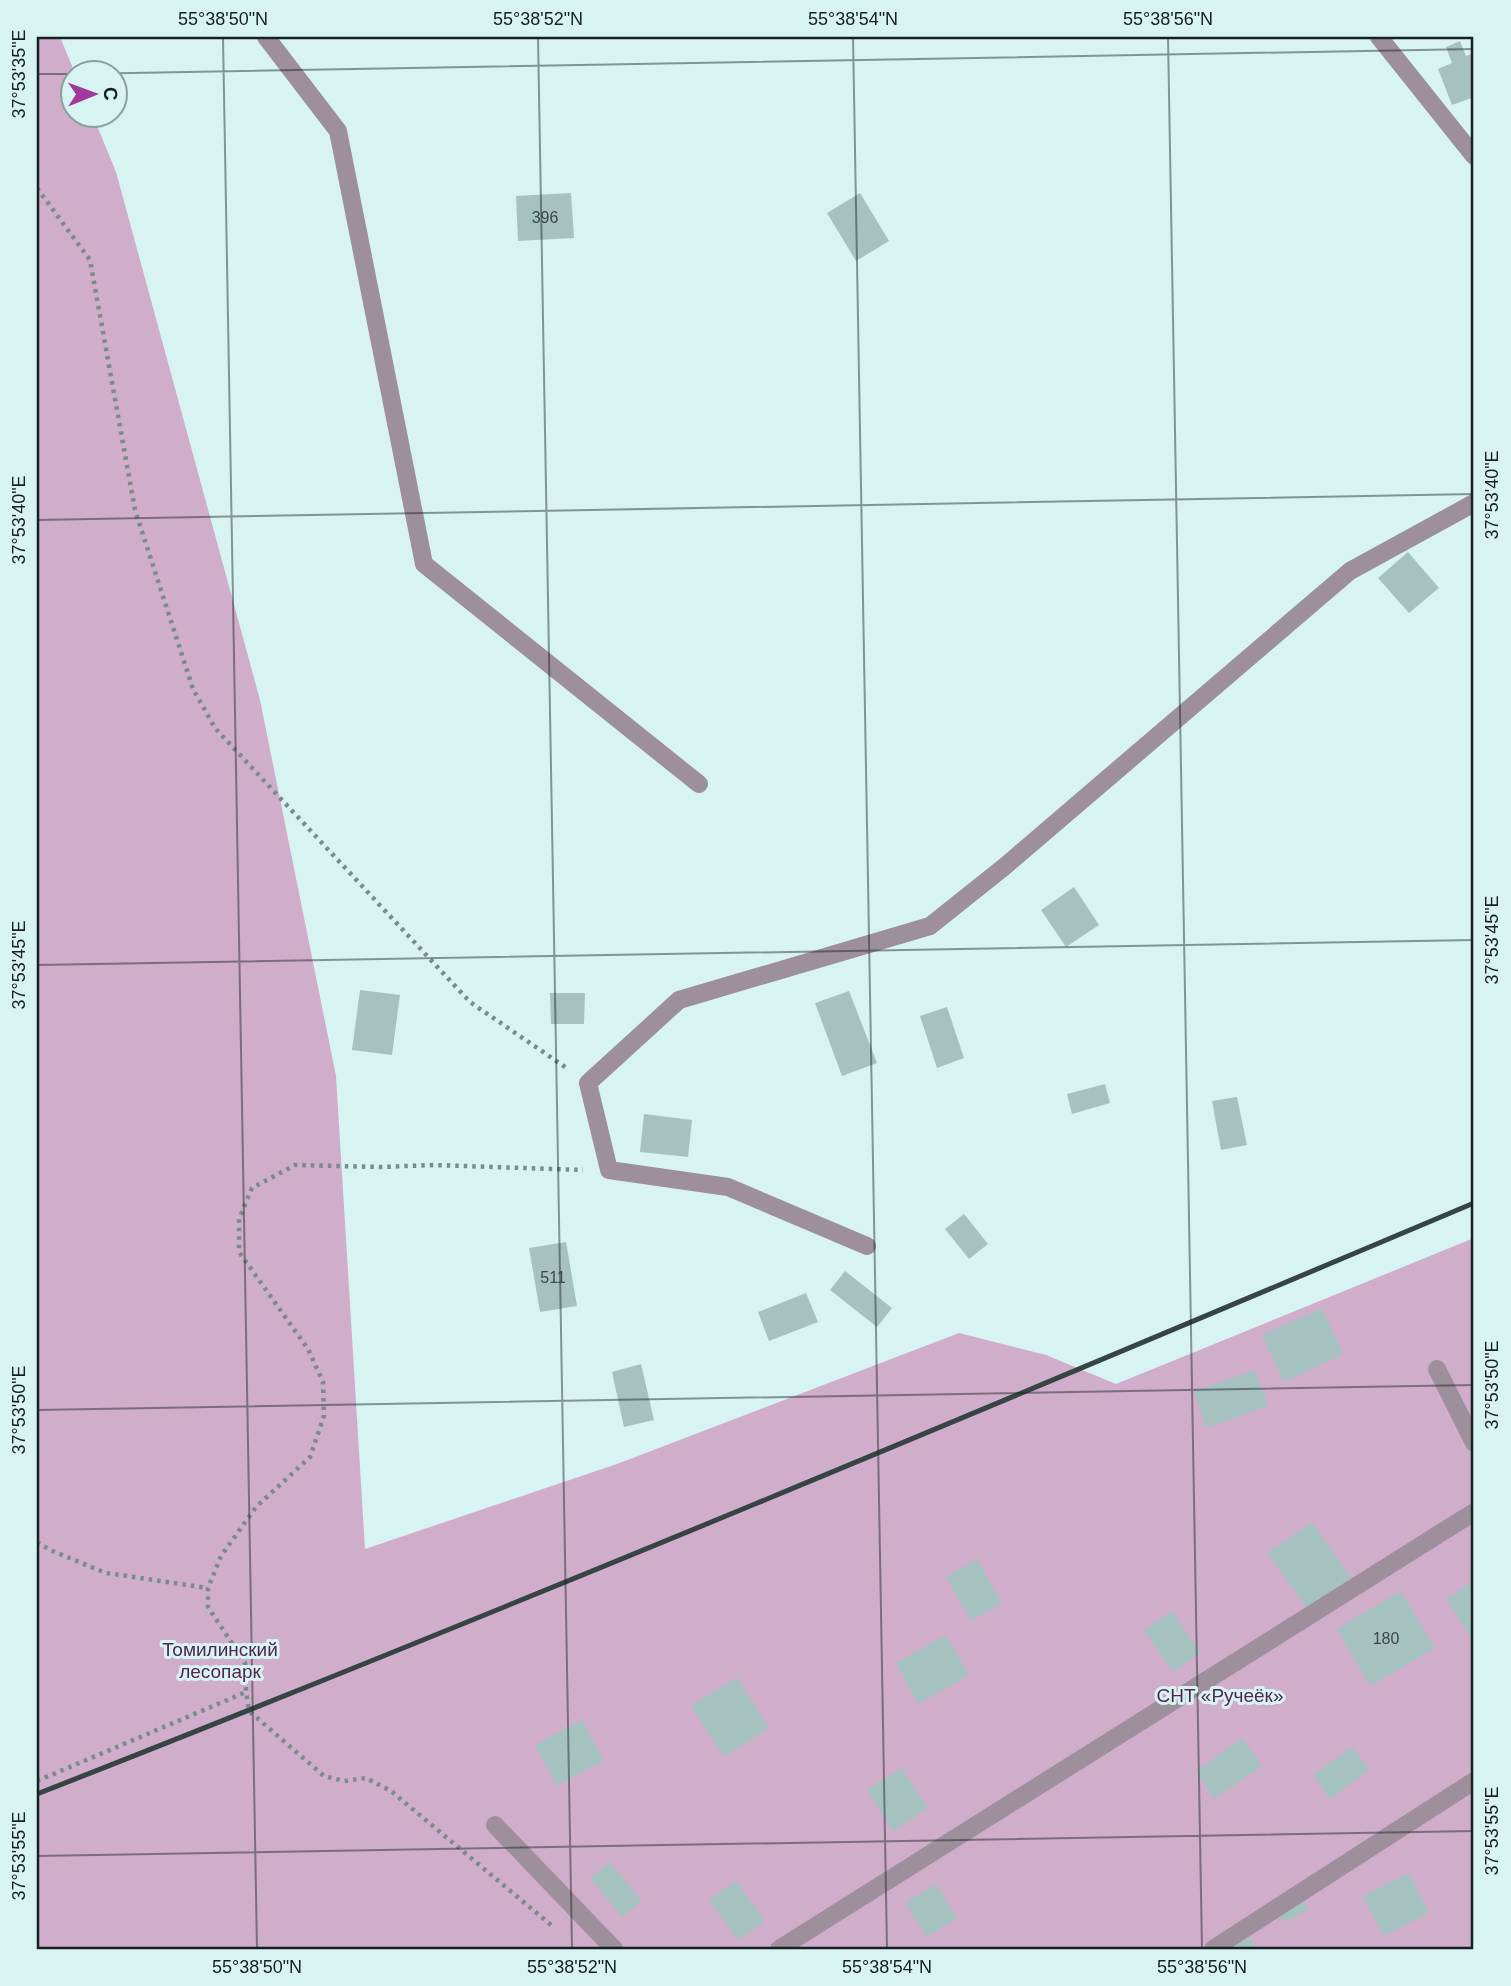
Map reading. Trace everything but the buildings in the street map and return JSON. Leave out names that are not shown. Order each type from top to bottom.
[{"type":"street","points":[[266,37],[338,131],[424,564],[699,784]]},
{"type":"street","points":[[1379,37],[1474,156]]},
{"type":"street","points":[[867,1246],[728,1187],[609,1170],[588,1083],[679,1000],[930,926],[1004,867],[1350,571],[1474,503]]},
{"type":"street","points":[[1437,1368],[1474,1443]]},
{"type":"street","points":[[779,1949],[1474,1512]]},
{"type":"street","points":[[1213,1949],[1474,1781]]},
{"type":"street","points":[[495,1825],[614,1949]]},
{"type":"path","points":[[37,188],[90,260],[135,510],[193,689],[215,728],[470,1002],[588,1083]]},
{"type":"path","points":[[559,1932],[391,1791],[366,1778],[344,1781],[324,1776],[249,1711],[245,1662],[208,1607],[208,1588],[221,1556],[256,1507],[310,1457],[324,1416],[323,1382],[308,1349],[239,1252],[239,1219],[252,1188],[295,1165],[434,1165],[609,1170]]},
{"type":"path","points":[[37,1542],[106,1573],[208,1588]]},
{"type":"path","points":[[37,1781],[246,1692]]},
{"type":"green space","points":[[37,37],[60,37],[70,60],[60,60],[60,130],[99,130],[116,172],[260,700],[336,1076],[365,1549],[617,1464],[959,1333],[1046,1355],[1116,1384],[1474,1238],[1474,1949],[37,1949]]},
{"type":"railway","points":[[37,1794],[578,1577],[1474,1203]]},
{"type":"park label","name":"Томилинский лесопарк","points":[[220,1660]]},
{"type":"park label","name":"СНТ «Ручеёк»","points":[[1220,1695]]}]
